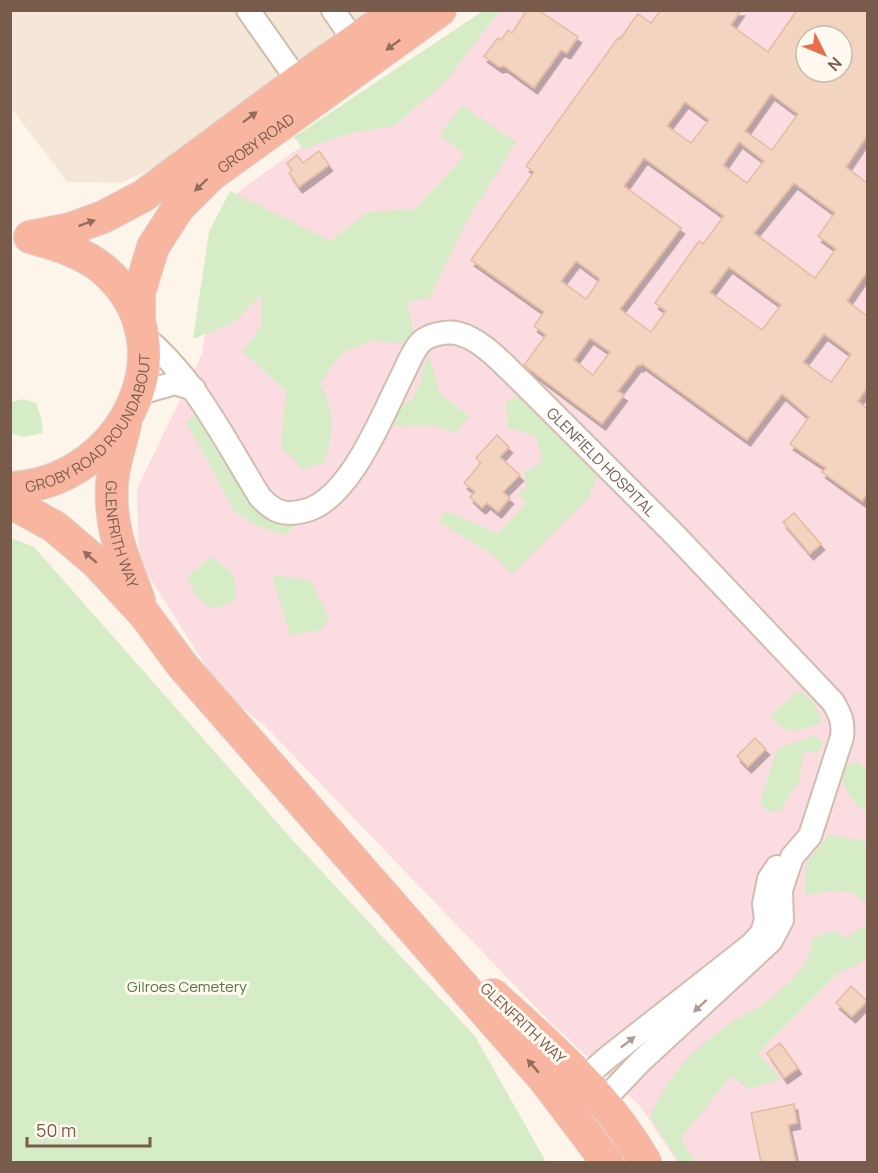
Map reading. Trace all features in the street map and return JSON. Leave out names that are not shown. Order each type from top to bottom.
[{"type":"highway","name":"GROBY ROAD","points":[[18,235],[70,229],[103,217],[131,203],[398,10]]},
{"type":"highway","name":"GROBY ROAD","points":[[140,329],[139,293],[147,264],[153,247],[178,208],[211,175],[440,10]]},
{"type":"highway","name":"GROBY ROAD ROUNDABOUT","points":[[10,488],[45,484],[75,471],[96,455],[131,408],[141,382],[143,363],[140,329],[129,301],[101,268],[61,246],[18,235]]},
{"type":"highway","name":"GLENFRITH WAY","points":[[131,408],[111,482],[113,523],[115,536],[145,615]]},
{"type":"highway","name":"GLENFRITH WAY","points":[[10,502],[55,527],[96,562],[145,615],[182,665],[555,1093],[607,1162]]},
{"type":"highway","name":"GLENFRITH WAY","points":[[385,898],[550,1046],[645,1162]]},
{"type":"highway","points":[[555,1093],[574,1102],[591,1094],[593,1115],[619,1147],[627,1162]]},
{"type":"street","points":[[248,10],[298,81]]},
{"type":"street","points":[[333,10],[354,41]]},
{"type":"street","name":"GLENFIELD HOSPITAL","points":[[140,329],[194,389],[260,498],[270,508],[287,514],[307,511],[327,499],[348,477],[363,456],[410,360],[422,342],[435,335],[454,333],[468,338],[495,356],[521,381],[723,584],[833,702],[841,714],[842,737],[810,836],[792,857],[779,864],[769,879],[764,904],[766,919],[762,933],[591,1094]]},
{"type":"street","points":[[131,408],[144,392],[175,383],[194,389]]},
{"type":"shaded area","points":[[11,11],[367,11],[157,166],[121,183],[67,182],[11,108]]},
{"type":"shaded area","points":[[489,11],[867,11],[867,1162],[677,1162],[641,1107],[551,1023],[265,726],[222,691],[139,561],[137,489],[202,354],[224,202]]},
{"type":"green space","points":[[483,11],[500,11],[444,83],[394,126],[355,132],[303,149],[294,137]]},
{"type":"green space","points":[[462,106],[516,142],[464,226],[430,298],[408,302],[413,333],[402,344],[371,340],[341,354],[320,383],[331,413],[330,440],[325,462],[304,470],[281,446],[286,391],[243,352],[262,324],[261,295],[235,322],[193,339],[209,232],[230,191],[330,241],[368,212],[415,209],[465,155],[440,134]]},
{"type":"green space","points":[[429,356],[440,394],[469,416],[455,433],[432,425],[390,426],[400,408],[413,398],[421,382],[423,366]]},
{"type":"green space","points":[[522,393],[599,472],[588,498],[512,574],[495,556],[439,522],[445,511],[498,533],[526,503],[518,494],[527,486],[524,473],[543,461],[535,435],[508,428],[506,402]]},
{"type":"green space","points":[[24,399],[36,403],[43,433],[23,437],[11,433],[11,402]]},
{"type":"green space","points":[[195,414],[253,507],[297,523],[285,535],[256,525],[235,512],[187,423]]},
{"type":"green space","name":"Gilroes Cemetery","points":[[11,538],[34,547],[297,845],[475,1036],[546,1162],[11,1162]]},
{"type":"green space","points":[[212,557],[229,570],[235,584],[235,600],[221,607],[209,607],[195,594],[187,576]]},
{"type":"green space","points":[[272,575],[310,580],[329,618],[320,630],[290,635]]},
{"type":"green space","points":[[797,692],[806,695],[813,703],[819,712],[821,722],[807,728],[786,729],[774,722],[770,715]]},
{"type":"green space","points":[[813,736],[820,739],[823,746],[816,753],[804,751],[799,782],[782,809],[775,812],[767,811],[760,802],[776,752],[787,745]]},
{"type":"green space","points":[[858,762],[867,770],[867,811],[855,802],[842,779],[846,765]]},
{"type":"green space","points":[[829,834],[867,842],[867,905],[861,898],[847,892],[805,895],[805,865]]},
{"type":"green space","points":[[867,923],[867,957],[859,964],[838,973],[758,1053],[781,1079],[749,1089],[731,1076],[681,1138],[695,1162],[679,1162],[650,1117],[672,1077],[713,1035],[761,1006],[787,985],[805,964],[814,937],[832,931],[848,938]]},
{"type":"building","points":[[527,10],[538,10],[578,37],[567,53],[561,50],[534,88],[504,66],[499,67],[484,56],[498,38],[501,40],[508,30],[512,33]]},
{"type":"building","points":[[661,10],[741,10],[731,25],[768,52],[797,10],[867,10],[867,136],[846,167],[867,183],[867,272],[847,301],[867,316],[867,388],[858,401],[867,409],[867,494],[862,501],[822,472],[826,468],[790,444],[809,417],[782,394],[747,440],[642,364],[638,365],[618,391],[624,395],[602,424],[524,365],[546,335],[534,326],[544,312],[471,260],[534,172],[526,166],[618,38],[620,39],[638,14],[651,23]],"holes":[[[771,94],[798,114],[772,150],[745,131]],[[685,102],[709,120],[691,143],[667,126]],[[739,142],[764,161],[747,183],[723,165]],[[644,158],[724,216],[703,244],[699,241],[655,303],[666,311],[651,332],[620,309],[681,228],[624,186]],[[794,183],[835,213],[818,236],[836,249],[815,278],[754,233]],[[576,261],[600,279],[586,299],[561,281]],[[729,267],[781,305],[762,330],[710,292]],[[824,334],[851,354],[831,382],[803,362]],[[590,338],[610,352],[593,375],[574,360]]]},
{"type":"building","points":[[319,151],[329,165],[299,187],[289,173],[292,170],[287,163],[297,155],[303,163]]},
{"type":"building","points":[[497,435],[509,447],[500,457],[520,475],[503,492],[510,498],[498,512],[487,503],[482,508],[470,497],[475,492],[464,483],[481,463],[476,458]]},
{"type":"building","points":[[794,513],[821,544],[810,554],[783,522]]},
{"type":"building","points":[[755,738],[766,749],[748,767],[737,756]]},
{"type":"building","points":[[851,986],[867,1001],[852,1017],[836,1003]]},
{"type":"building","points":[[780,1043],[798,1068],[784,1078],[767,1053]]},
{"type":"building","points":[[794,1104],[797,1123],[788,1125],[796,1162],[761,1162],[751,1113]]}]
